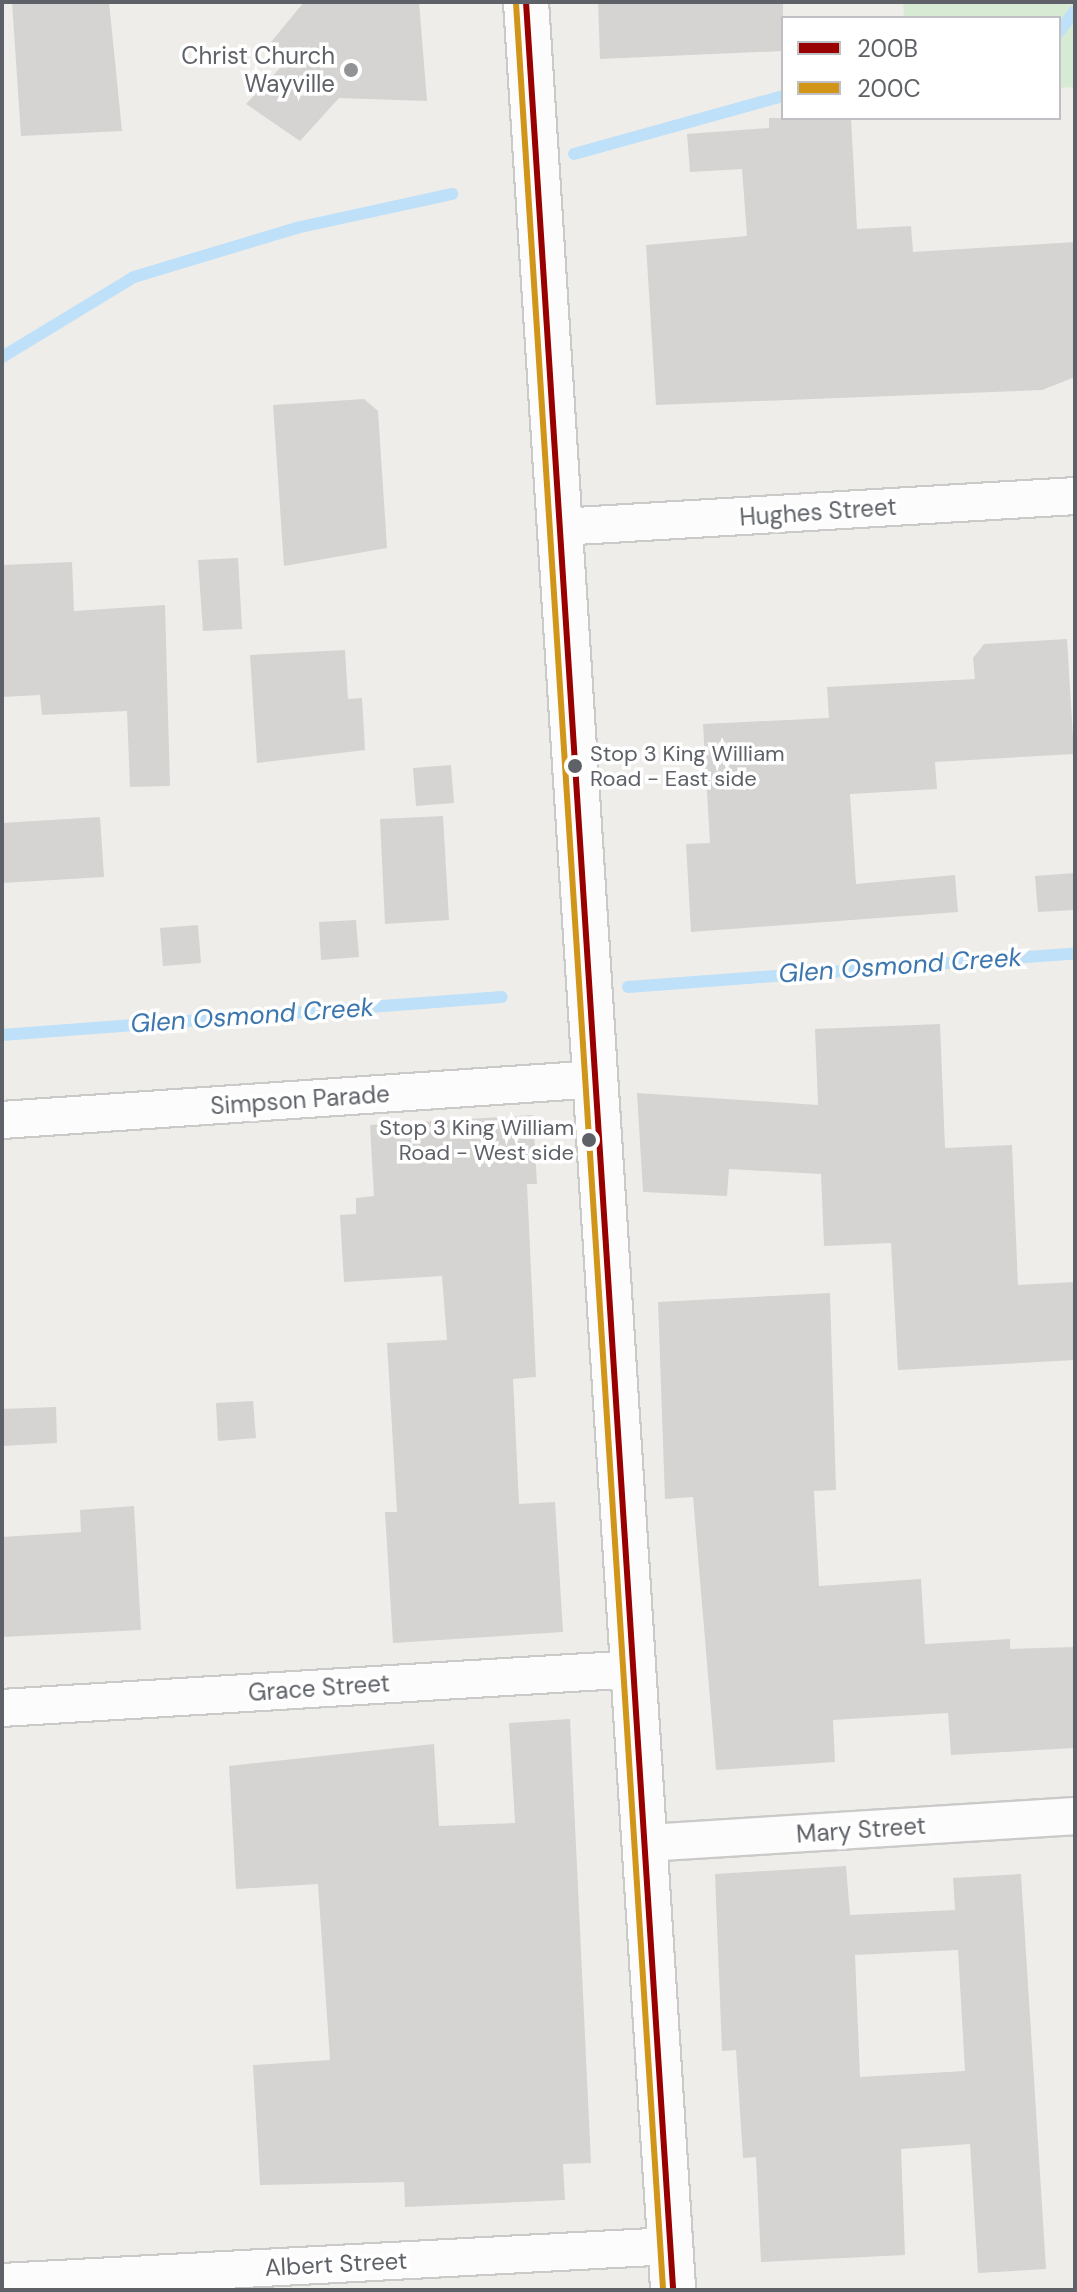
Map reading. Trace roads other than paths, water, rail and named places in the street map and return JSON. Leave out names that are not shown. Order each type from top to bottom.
[{"type":"main road","points":[[526,2],[636,1669],[673,2290]]},
{"type":"street","name":"Hughes Street","points":[[560,527],[1075,496]]},
{"type":"street","name":"Simpson Parade","points":[[2,1120],[597,1079]]},
{"type":"street","name":"Grace Street","points":[[2,1708],[636,1669]]},
{"type":"street","name":"Mary Street","points":[[647,1843],[1075,1816]]},
{"type":"street","name":"Albert Street","points":[[2,2282],[671,2246]]},
{"type":"waterway","points":[[1061,29],[1075,11]]},
{"type":"waterway","points":[[574,154],[781,97]]},
{"type":"waterway","points":[[2,357],[134,277],[296,228],[452,194]]},
{"type":"waterway","name":"Glen Osmond Creek","points":[[628,987],[1075,953]]},
{"type":"waterway","name":"Glen Osmond Creek","points":[[2,1035],[502,997]]},
{"type":"place","name":"Christ Church Wayville","points":[[351,70]]},
{"type":"place","name":"Stop 3 King William Road - East side","points":[[575,766]]},
{"type":"place","name":"Stop 3 King William Road - West side","points":[[589,1140]]}]
